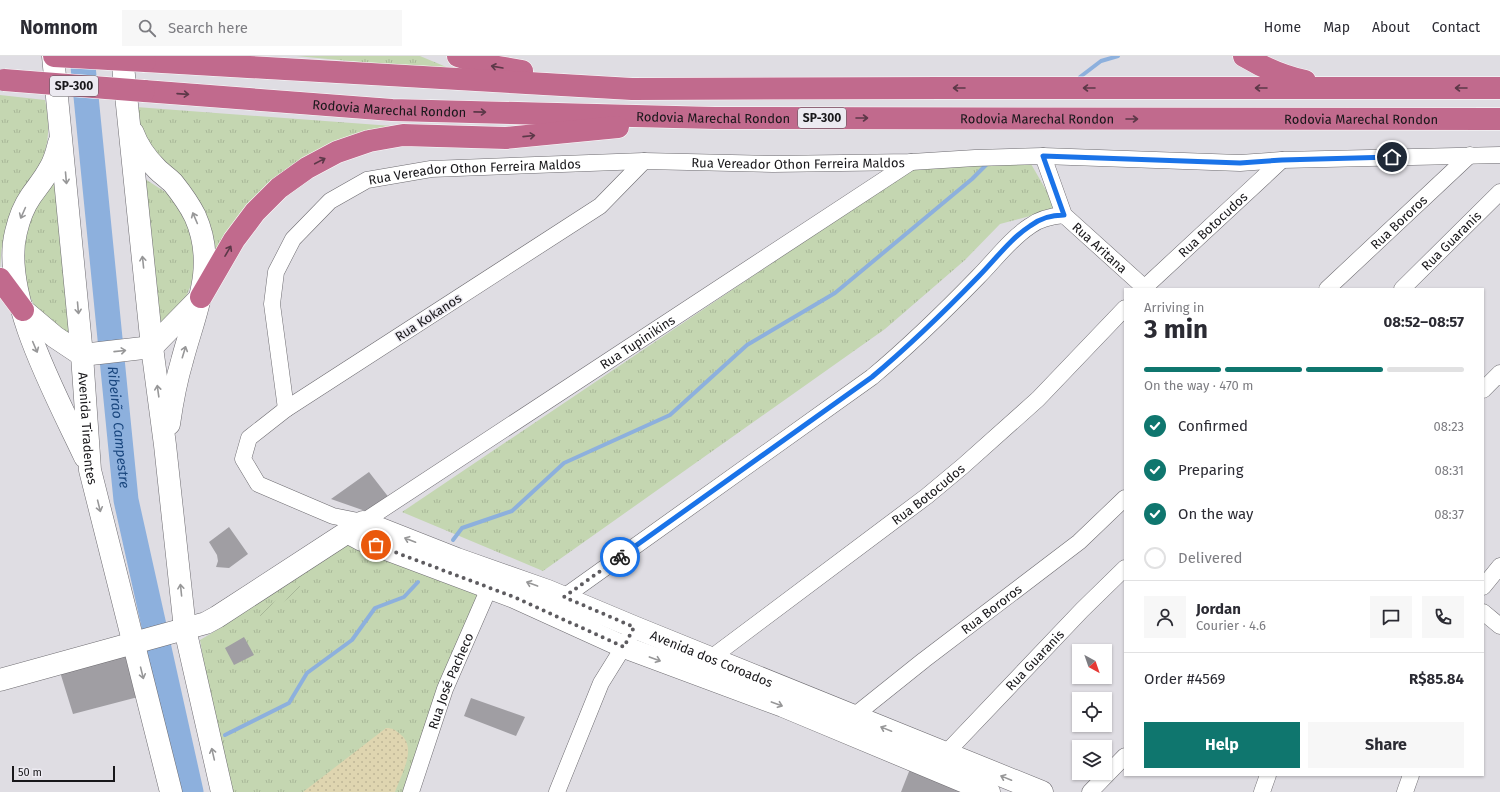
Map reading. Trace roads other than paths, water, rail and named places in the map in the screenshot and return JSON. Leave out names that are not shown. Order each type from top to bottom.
[{"type":"highway","name":"Rodovia Marechal Rondon","points":[[54,56],[632,89],[1500,88]]},
{"type":"highway","points":[[458,56],[486,65],[632,89]]},
{"type":"highway","points":[[1244,56],[1264,68],[1285,76],[1328,84],[1384,89]]},
{"type":"highway","name":"Rodovia Marechal Rondon","points":[[2,80],[392,110],[715,118],[1500,119]]},
{"type":"highway","points":[[201,297],[234,240],[255,212],[279,188],[307,168],[337,152],[363,143],[403,135],[506,138],[715,118]]},
{"type":"highway","points":[[0,279],[23,310]]},
{"type":"main road","name":"Avenida Tiradentes","points":[[54,56],[87,354],[90,470],[136,641],[171,792]]},
{"type":"main road","points":[[122,56],[150,347],[165,445],[183,629],[222,792]]},
{"type":"main road","points":[[128,119],[144,154],[157,169],[172,182],[195,216],[202,236],[205,256],[205,276],[201,297],[182,361],[165,445]]},
{"type":"main road","points":[[61,127],[60,142],[56,156],[50,169],[27,202],[22,214],[16,232],[13,251],[13,270],[32,339],[90,470]]},
{"type":"main road","points":[[23,310],[55,337],[87,354],[150,347],[201,297]]},
{"type":"main road","points":[[0,680],[136,641],[206,623],[355,527]]},
{"type":"main road","name":"Avenida dos Coroados","points":[[355,527],[457,559],[492,580],[514,597],[624,647],[784,706],[941,761]]},
{"type":"main road","name":"Avenida dos Coroados","points":[[492,580],[564,597],[854,716],[941,761],[980,785],[1042,792]]},
{"type":"street","name":"Rua Bororos","points":[[1328,288],[1470,155]]},
{"type":"street","name":"Rua Vereador Othon Ferreira Maldos","points":[[286,409],[272,304],[276,272],[293,239],[330,201],[367,180],[431,169],[644,161],[773,164],[911,162],[1043,156],[1240,163],[1282,160],[1500,155]]},
{"type":"street","name":"Rua Aritana","points":[[1043,156],[1064,215],[1144,288]]},
{"type":"street","name":"Rua Botocudos","points":[[1144,288],[1282,160]]},
{"type":"street","name":"Rua Kokanos","points":[[258,484],[243,459],[249,438],[286,409],[600,206],[644,161]]},
{"type":"street","name":"Rua Tupinikins","points":[[355,527],[911,162]]},
{"type":"street","name":"Rua Guaranis","points":[[1403,288],[1500,192]]},
{"type":"street","points":[[564,597],[872,377],[898,356],[1030,225],[1042,219],[1064,215]]},
{"type":"street","name":"Rua Botocudos","points":[[711,658],[927,496],[964,466],[1038,399],[1124,309]]},
{"type":"street","points":[[1484,389],[1500,374]]},
{"type":"street","name":"Avenida dos Coroados","points":[[258,484],[355,527]]},
{"type":"street","name":"Rua Bororos","points":[[854,716],[924,660],[1079,542],[1124,499]]},
{"type":"street","name":"Rua Guaranis","points":[[941,761],[1082,610],[1124,569]]},
{"type":"street","name":"Rua José Pacheco","points":[[411,792],[445,690],[492,580]]},
{"type":"street","points":[[1484,613],[1500,626]]},
{"type":"street","points":[[558,792],[601,682],[624,647],[634,627]]},
{"type":"street","points":[[1090,792],[1124,757]]},
{"type":"street","points":[[1262,792],[1268,776]]},
{"type":"street","points":[[1405,792],[1411,776]]},
{"type":"waterway","name":"Ribeirão Campestre","points":[[82,56],[126,500],[191,792]]},
{"type":"waterway","points":[[1080,77],[1101,61],[1118,56]]},
{"type":"waterway","points":[[453,540],[462,528],[512,511],[564,463],[670,415],[747,345],[835,293],[972,179],[988,163]]},
{"type":"waterway","points":[[225,735],[289,703],[307,673],[352,640],[375,608],[404,597],[418,582]]}]
